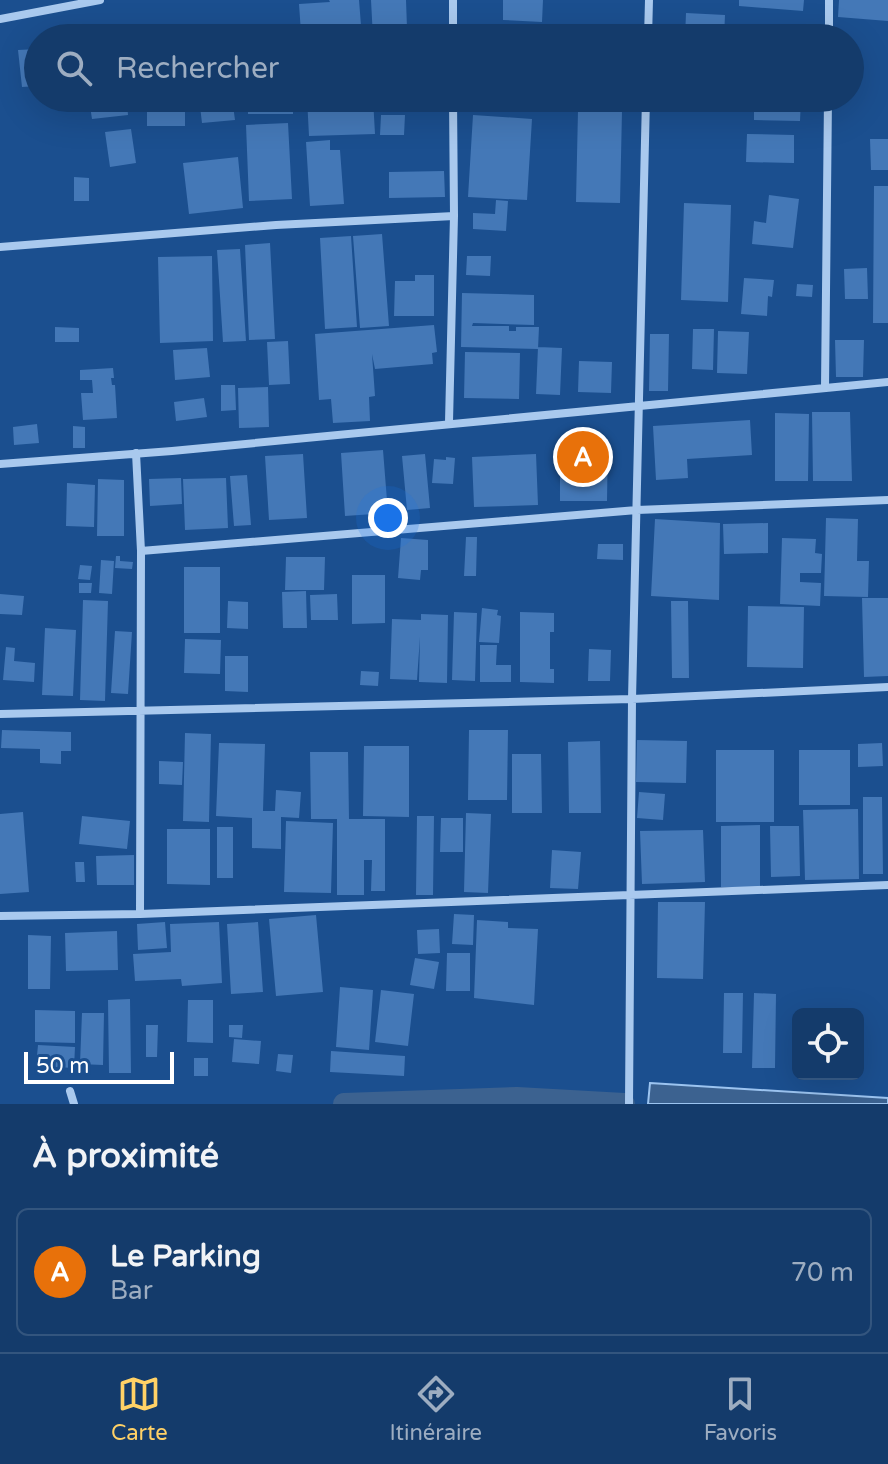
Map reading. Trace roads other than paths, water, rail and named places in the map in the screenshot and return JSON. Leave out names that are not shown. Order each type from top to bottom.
[{"type":"street","points":[[0,19],[100,0]]},
{"type":"street","points":[[453,0],[453,24]]},
{"type":"street","points":[[648,24],[649,0]]},
{"type":"street","points":[[829,0],[829,24]]},
{"type":"street","points":[[449,422],[453,112]]},
{"type":"street","points":[[629,1104],[632,699],[646,112]]},
{"type":"street","points":[[825,388],[828,112]]},
{"type":"street","points":[[0,247],[276,225],[454,216]]},
{"type":"street","points":[[0,464],[888,382]]},
{"type":"street","points":[[136,453],[141,551],[140,914]]},
{"type":"street","points":[[141,551],[637,510],[888,500]]},
{"type":"street","points":[[0,714],[632,699],[888,687]]},
{"type":"street","points":[[0,916],[140,914],[888,885]]},
{"type":"street","points":[[70,1091],[74,1104]]},
{"type":"water","points":[[650,1083],[888,1098],[888,1104],[648,1104]]},
{"type":"waterway","points":[[344,1104],[517,1098],[624,1104]]},
{"type":"place","name":"Le Parking","points":[[583,457]]}]
